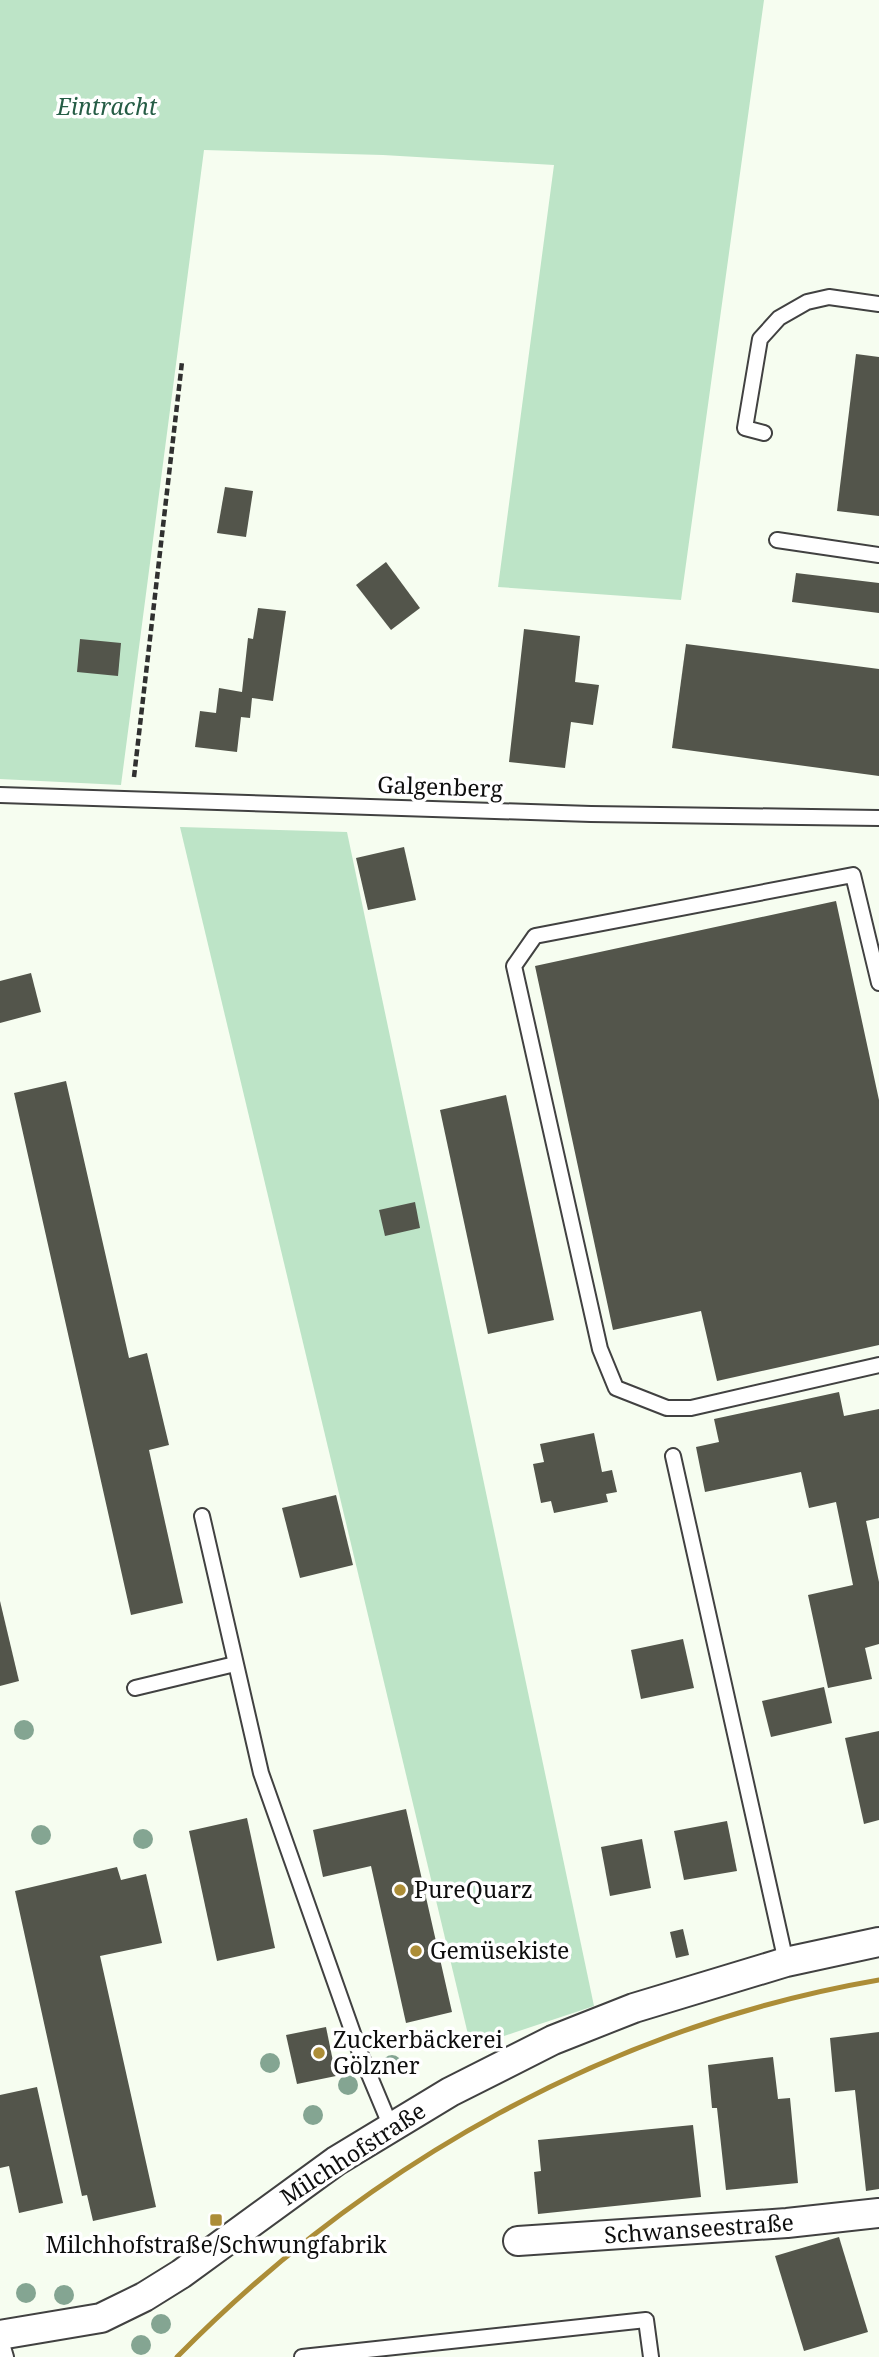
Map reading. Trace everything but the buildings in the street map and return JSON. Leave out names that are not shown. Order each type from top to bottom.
[{"type":"street","name":"Milchhofstraße","points":[[0,2336],[101,2318],[144,2297],[181,2274],[336,2161],[450,2092],[553,2040],[634,2008],[786,1962],[879,1942]]},
{"type":"street","name":"Schwanseestraße","points":[[518,2241],[787,2223],[879,2213]]},
{"type":"lane","points":[[764,433],[745,428],[752,374],[760,339],[766,332],[779,318],[807,302],[829,297],[879,304]]},
{"type":"lane","points":[[777,540],[879,555]]},
{"type":"lane","name":"Galgenberg","points":[[0,795],[591,814],[879,818]]},
{"type":"lane","points":[[879,983],[853,875],[535,936],[514,966],[600,1349],[615,1388],[667,1408],[691,1408],[879,1365]]},
{"type":"lane","points":[[673,1456],[786,1962]]},
{"type":"lane","points":[[202,1516],[261,1773],[360,2053],[391,2127]]},
{"type":"lane","points":[[135,1688],[235,1664]]},
{"type":"lane","points":[[302,2357],[646,2320],[651,2357]]},
{"type":"lane","points":[[0,2336],[6,2357]]},
{"type":"path","points":[[133,785],[183,362]]},
{"type":"green space","name":"Eintracht","points":[[0,0],[764,0],[681,600],[498,587],[554,165],[383,155],[204,150],[121,785],[0,779]]},
{"type":"green space","points":[[180,827],[347,832],[594,2006],[471,2047]]},
{"type":"railway","points":[[177,2357],[251,2287],[329,2223],[412,2165],[499,2113],[589,2069],[683,2031],[780,2001],[879,1980]]},
{"type":"place","name":"PureQuarz","points":[[400,1890]]},
{"type":"place","name":"Gemüsekiste","points":[[416,1951]]},
{"type":"place","name":"Zuckerbäckerei Gölzner","points":[[319,2053]]},
{"type":"place","name":"Milchhofstraße/Schwungfabrik","points":[[216,2220]]}]
